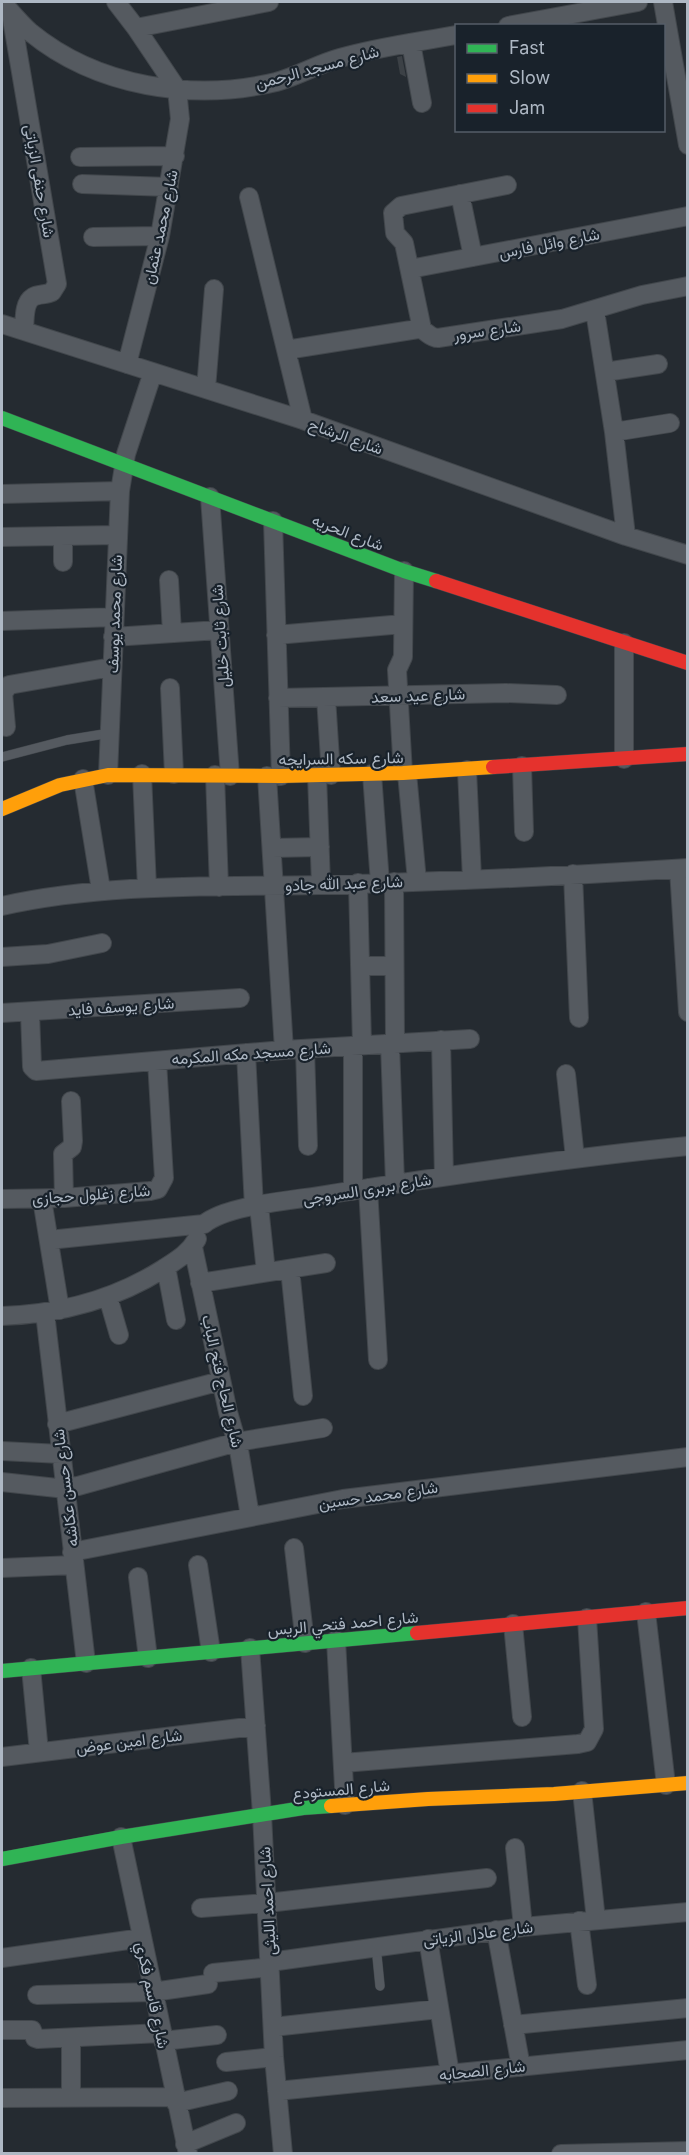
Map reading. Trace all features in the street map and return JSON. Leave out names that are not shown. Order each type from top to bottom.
[{"type":"street","points":[[116,2],[177,89]]},
{"type":"street","points":[[136,28],[269,2]]},
{"type":"street","points":[[519,24],[638,2]]},
{"type":"street","points":[[663,2],[687,145]]},
{"type":"street","name":"شارع مسجد الرحمن","points":[[6,7],[29,31],[47,44],[87,65],[150,87],[177,89],[244,87],[276,81],[338,59],[455,35]]},
{"type":"street","name":"شارع حنفى الزياتى","points":[[6,7],[57,284],[52,292],[29,300],[24,331]]},
{"type":"street","points":[[411,44],[422,103]]},
{"type":"street","name":"شارع محمد عثمان","points":[[127,364],[160,236],[175,156],[180,120],[177,89]]},
{"type":"street","points":[[80,157],[175,156]]},
{"type":"street","points":[[82,184],[169,187]]},
{"type":"street","points":[[422,329],[404,243],[394,230],[392,218],[394,210],[401,206],[507,185]]},
{"type":"street","points":[[460,194],[473,257]]},
{"type":"street","points":[[249,197],[303,420]]},
{"type":"street","name":"شارع وائل فارس","points":[[410,269],[687,216]]},
{"type":"street","points":[[93,237],[160,236]]},
{"type":"street","name":"شارع سرور","points":[[286,350],[422,329],[432,337],[438,338],[562,319],[642,295],[687,286]]},
{"type":"street","points":[[206,389],[214,289]]},
{"type":"street","points":[[595,310],[627,536]]},
{"type":"street","name":"شارع الرشاح","points":[[2,324],[303,420],[627,536],[687,555]]},
{"type":"street","points":[[605,372],[658,364]]},
{"type":"street","name":"شارع محمد يوسف","points":[[108,775],[120,491],[124,459],[153,372]]},
{"type":"street","name":"شارع الحريه","points":[[2,418],[124,459],[210,497],[404,571],[687,663]]},
{"type":"street","points":[[614,432],[670,423]]},
{"type":"street","points":[[2,494],[120,491]]},
{"type":"street","name":"شارع ثابت خليل","points":[[210,497],[219,630],[222,775],[219,887]]},
{"type":"street","points":[[273,521],[278,698],[272,848],[284,1050]]},
{"type":"street","points":[[2,537],[117,535]]},
{"type":"street","points":[[63,536],[63,562]]},
{"type":"street","points":[[404,571],[403,657],[397,670],[397,695],[417,881]]},
{"type":"street","points":[[169,580],[172,633]]},
{"type":"street","points":[[2,621],[114,617]]},
{"type":"street","points":[[276,635],[403,624]]},
{"type":"street","points":[[113,638],[219,630]]},
{"type":"street","points":[[624,643],[624,759]]},
{"type":"street","points":[[6,727],[3,693],[9,684],[112,667]]},
{"type":"street","points":[[170,688],[174,774]]},
{"type":"street","name":"شارع عيد سعد","points":[[278,698],[557,694]]},
{"type":"street","points":[[321,885],[320,847],[326,697]]},
{"type":"street","name":"شارع سكه السرايجه","points":[[2,810],[60,785],[108,775],[274,776],[405,773],[687,754]]},
{"type":"street","points":[[522,766],[524,832]]},
{"type":"street","points":[[467,770],[472,879]]},
{"type":"street","points":[[142,774],[147,888]]},
{"type":"street","points":[[372,774],[387,883],[394,966],[392,1043],[396,1183]]},
{"type":"street","points":[[83,779],[101,890]]},
{"type":"street","points":[[272,848],[320,847]]},
{"type":"street","points":[[683,868],[687,1012]]},
{"type":"street","name":"شارع عبد الله جادو","points":[[3,900],[101,890],[387,883],[683,868]]},
{"type":"street","points":[[573,874],[579,1018]]},
{"type":"street","points":[[358,884],[360,966],[357,1046],[360,1190],[378,1360]]},
{"type":"street","points":[[2,957],[48,954],[102,943]]},
{"type":"street","points":[[360,966],[394,966]]},
{"type":"street","name":"شارع يوسف فايد","points":[[2,1013],[240,998]]},
{"type":"street","name":"شارع مسجد مكه المكرمه","points":[[30,1013],[34,1070],[284,1050],[470,1039]]},
{"type":"street","points":[[441,1040],[444,1177]]},
{"type":"street","points":[[305,1049],[308,1146]]},
{"type":"street","points":[[246,1053],[257,1206],[266,1272]]},
{"type":"street","name":"شارع زغلول حجازى","points":[[2,1199],[64,1198],[150,1191],[161,1186],[163,1171],[158,1060]]},
{"type":"street","points":[[566,1074],[575,1158]]},
{"type":"street","points":[[64,1198],[63,1154],[74,1141],[71,1101]]},
{"type":"street","name":"شارع بربرى السروجى","points":[[49,1240],[204,1224],[218,1216],[257,1206],[396,1183],[575,1158],[687,1146]]},
{"type":"street","name":"شارع حسن عكاشه","points":[[42,1199],[49,1240],[57,1424],[86,1663]]},
{"type":"street","points":[[2,1316],[52,1312],[108,1297],[138,1284],[166,1267],[192,1247],[204,1224]]},
{"type":"street","name":"شارع الحاج فتح الباب","points":[[192,1247],[237,1442],[250,1516]]},
{"type":"street","points":[[200,1283],[326,1263]]},
{"type":"street","points":[[166,1267],[176,1320]]},
{"type":"street","points":[[290,1269],[303,1396]]},
{"type":"street","points":[[108,1297],[119,1335]]},
{"type":"street","points":[[57,1424],[222,1381]]},
{"type":"street","points":[[2,1482],[65,1488],[100,1481],[237,1442],[323,1428]]},
{"type":"street","points":[[2,1451],[61,1454]]},
{"type":"street","name":"شارع محمد حسين","points":[[2,1568],[73,1558],[250,1516],[377,1494],[687,1457]]},
{"type":"street","points":[[294,1548],[305,1643]]},
{"type":"street","points":[[198,1564],[211,1652]]},
{"type":"street","points":[[138,1577],[148,1658]]},
{"type":"street","name":"شارع احمد فتحي الريس","points":[[2,1670],[687,1608]]},
{"type":"street","points":[[646,1612],[666,1785]]},
{"type":"street","points":[[343,1763],[587,1742],[594,1729],[587,1618]]},
{"type":"street","points":[[513,1624],[522,1718]]},
{"type":"street","points":[[336,1640],[345,1805]]},
{"type":"street","name":"شارع احمد الليثى","points":[[250,1648],[262,1814],[279,2152]]},
{"type":"street","points":[[31,1668],[39,1752]]},
{"type":"street","name":"شارع امين عوض","points":[[2,1757],[256,1726]]},
{"type":"street","name":"شارع المستودع","points":[[2,1859],[262,1814],[345,1805],[687,1783]]},
{"type":"street","points":[[582,1791],[588,1921],[587,1985]]},
{"type":"street","name":"شارع قاسم فكري","points":[[121,1837],[186,2149]]},
{"type":"street","points":[[515,1848],[523,1927]]},
{"type":"street","points":[[201,1908],[267,1903],[487,1878]]},
{"type":"street","name":"شارع عادل الزياتى","points":[[37,1995],[153,1992],[270,1965],[376,1946],[523,1927],[687,1912]]},
{"type":"street","points":[[496,1930],[521,2067]]},
{"type":"street","points":[[2,1958],[141,1938]]},
{"type":"street","points":[[428,1939],[450,2074]]},
{"type":"street","points":[[513,2025],[687,2008]]},
{"type":"street","points":[[273,2027],[439,2009]]},
{"type":"street","points":[[2,2030],[32,2030],[35,2038],[38,2039],[217,2035]]},
{"type":"street","points":[[70,2038],[71,2097]]},
{"type":"street","name":"شارع الصحابه","points":[[277,2091],[687,2050]]},
{"type":"street","points":[[226,2062],[274,2057]]},
{"type":"street","points":[[2,2098],[175,2100],[228,2091]]},
{"type":"street","points":[[186,2149],[236,2123]]},
{"type":"street","points":[[561,2154],[687,2151]]},
{"type":"lane","points":[[2,757],[67,740],[110,733]]},
{"type":"lane","points":[[376,1946],[380,1986]]},
{"type":"building","points":[[402,56],[406,77],[400,74],[397,57]]},
{"type":"traffic: fast","points":[[2,418],[404,571],[436,581]]},
{"type":"traffic: fast","points":[[2,1671],[417,1633]]},
{"type":"traffic: fast","points":[[2,1859],[121,1837],[303,1808],[331,1806]]},
{"type":"traffic: slow","points":[[2,809],[60,785],[108,775],[281,776],[403,773],[493,767]]},
{"type":"traffic: slow","points":[[331,1806],[554,1794],[688,1783]]},
{"type":"traffic: jam","points":[[436,581],[688,663]]},
{"type":"traffic: jam","points":[[493,767],[688,754]]},
{"type":"traffic: jam","points":[[417,1633],[688,1608]]}]
